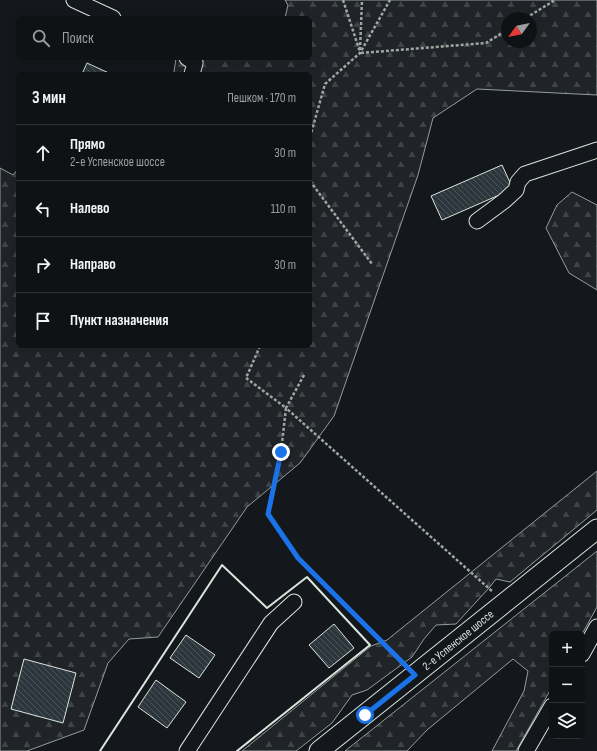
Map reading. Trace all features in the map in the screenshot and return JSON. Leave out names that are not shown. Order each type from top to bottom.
[{"type":"main road","name":"2-е Успенское шоссе","points":[[319,751],[597,529]]},
{"type":"street","points":[[74,0],[109,16]]},
{"type":"street","points":[[190,60],[195,63],[193,72]]},
{"type":"street","points":[[477,221],[516,190],[518,182],[525,174],[597,150]]},
{"type":"street","points":[[188,751],[271,623],[294,602]]},
{"type":"street","points":[[585,649],[597,627]]},
{"type":"street","points":[[526,751],[549,711]]},
{"type":"path","points":[[343,0],[360,53]]},
{"type":"path","points":[[360,53],[362,0]]},
{"type":"path","points":[[312,130],[325,84],[360,53],[390,0]]},
{"type":"path","points":[[536,12],[555,0]]},
{"type":"path","points":[[360,53],[486,43],[501,34]]},
{"type":"path","points":[[312,184],[372,264]]},
{"type":"path","points":[[259,348],[246,378],[286,408],[505,603]]},
{"type":"path","points":[[304,375],[286,408],[281,452],[268,514],[298,558],[415,675]]},
{"type":"green space","points":[[285,0],[597,0],[597,95],[477,89],[433,118],[418,175],[334,416],[300,463],[247,507],[158,637],[129,639],[108,663],[84,730],[27,751],[0,751],[0,168],[13,175],[16,171],[16,348],[312,348],[312,72],[174,72],[176,60],[312,60],[312,16],[285,16],[288,5]]},
{"type":"green space","points":[[572,192],[597,205],[597,290],[569,273],[546,228],[557,205]]},
{"type":"green space","points":[[597,471],[597,510],[510,582],[496,579],[456,624],[436,625],[412,657],[367,690],[352,695],[332,723],[296,751],[242,751],[371,646],[387,640]]},
{"type":"green space","points":[[597,551],[597,607],[584,631],[549,631],[549,692],[516,751],[492,751],[524,691],[528,671],[513,659],[427,730],[407,751],[345,751]]},
{"type":"building","points":[[87,63],[107,72],[83,72]]},
{"type":"building","points":[[502,165],[513,189],[442,220],[431,196]]},
{"type":"building","points":[[334,624],[354,648],[329,668],[309,645]]},
{"type":"building","points":[[186,635],[215,655],[199,678],[170,658]]},
{"type":"building","points":[[24,659],[76,673],[63,723],[11,709]]},
{"type":"building","points":[[156,680],[186,702],[167,728],[138,707]]},
{"type":"wall","points":[[100,751],[222,565],[267,608],[307,577],[370,645],[237,751]]},
{"type":"route","points":[[281,452],[268,514],[298,558],[415,675],[365,715]]}]
